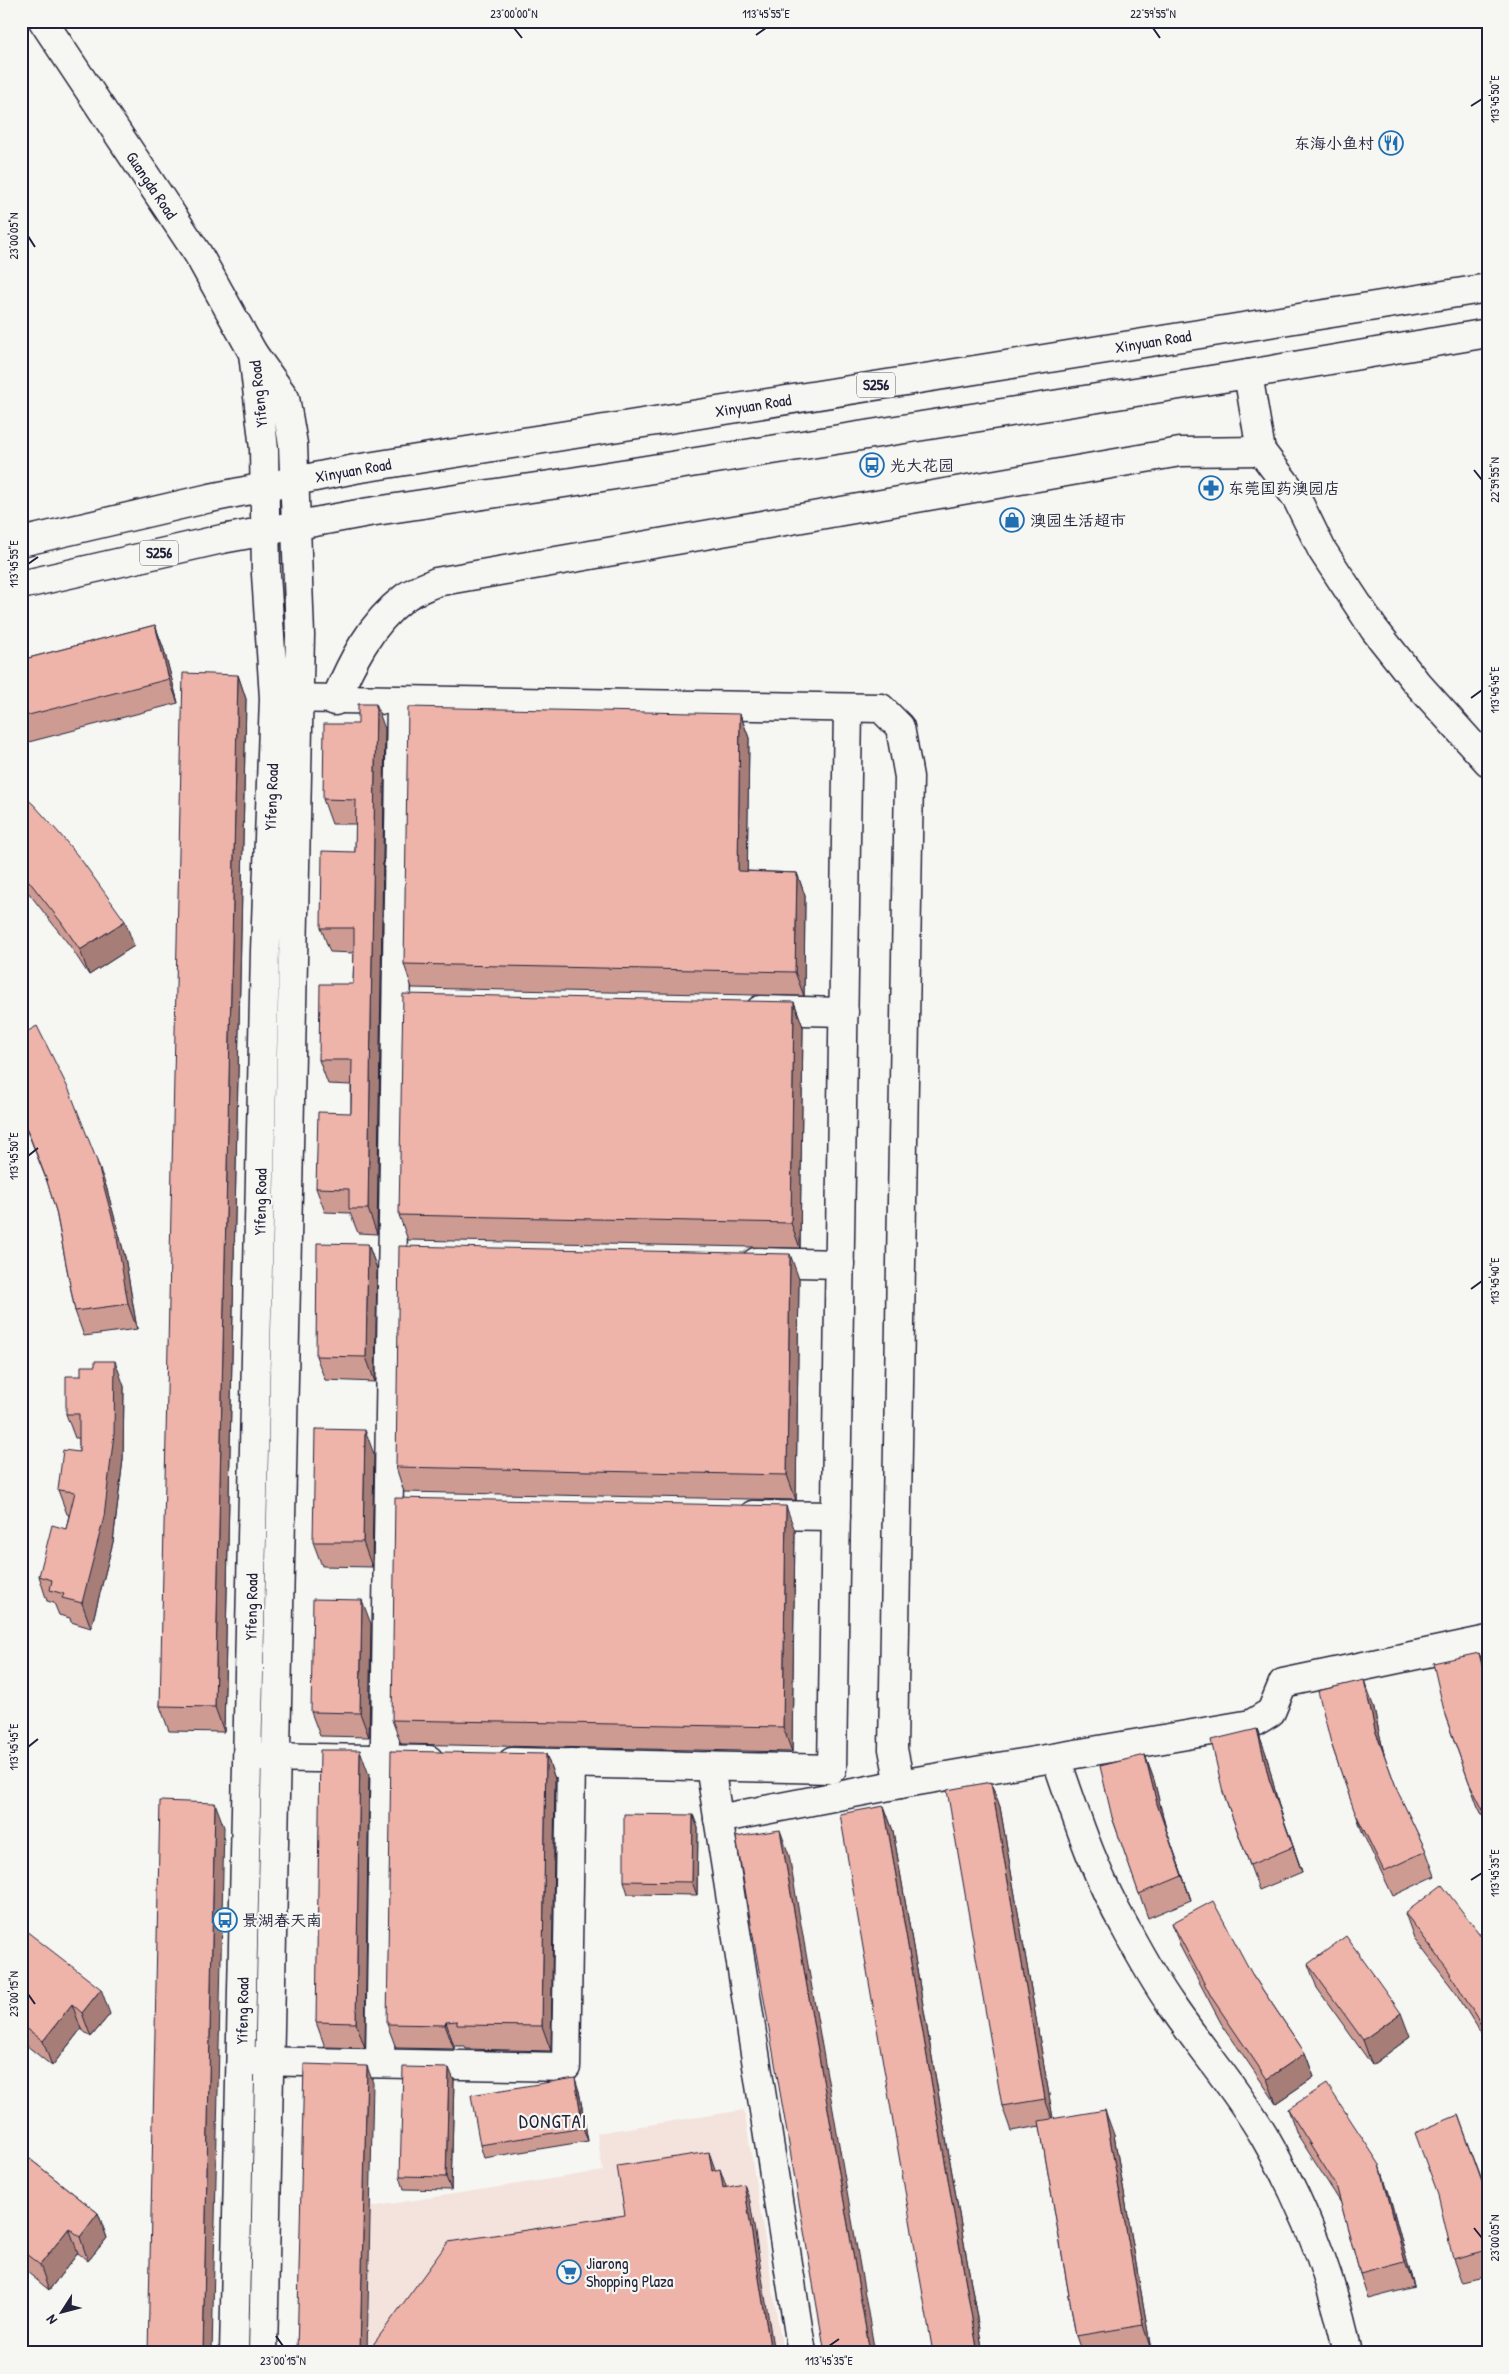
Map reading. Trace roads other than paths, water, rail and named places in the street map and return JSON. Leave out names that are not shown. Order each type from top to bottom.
[{"type":"street","name":"Guangda Road","points":[[43,21],[198,254],[253,353]]},
{"type":"street","name":"Xinyuan Road","points":[[21,542],[264,487],[355,469],[1488,288]]},
{"type":"street","name":"S256","points":[[21,586],[212,541],[369,512],[580,481],[1248,374],[1488,333]]},
{"type":"street","name":"Yifeng Road","points":[[234,2353],[266,951],[286,699],[300,635],[293,444],[285,398],[253,353]]},
{"type":"street","name":"Yifeng Road","points":[[253,353],[264,450],[265,531],[286,699],[276,1757],[263,2353]]},
{"type":"street","points":[[1248,374],[1261,451],[1296,497],[1322,550],[1374,629],[1416,682],[1488,762]]},
{"type":"street","points":[[335,701],[350,664],[374,629],[405,598],[436,582],[1180,452],[1261,451]]},
{"type":"street","points":[[286,699],[881,708],[900,727],[909,777],[893,1749],[900,1784]]},
{"type":"street","points":[[380,2063],[401,702]]},
{"type":"street","points":[[482,1761],[832,1769],[848,708]]},
{"type":"street","points":[[396,1003],[426,1004]]},
{"type":"street","points":[[734,1010],[844,1012]]},
{"type":"street","points":[[392,1255],[422,1256]]},
{"type":"street","points":[[730,1262],[840,1264]]},
{"type":"street","points":[[388,1507],[418,1508]]},
{"type":"street","points":[[727,1514],[836,1516]]},
{"type":"street","points":[[718,1819],[900,1784],[1251,1724],[1271,1712],[1283,1683],[1488,1640]]},
{"type":"street","points":[[248,1756],[453,1761]]},
{"type":"street","points":[[1056,1758],[1086,1844],[1125,1927],[1172,2006],[1227,2079],[1264,2136],[1296,2195],[1321,2258],[1341,2322],[1348,2353]]},
{"type":"street","points":[[241,2060],[566,2067],[571,1763]]},
{"type":"street","points":[[710,1766],[802,2353]]},
{"type":"place","name":"东海小鱼村","points":[[1391,143]]},
{"type":"place","name":"光大花园","points":[[872,465]]},
{"type":"place","name":"东莞国药澳园店","points":[[1211,488]]},
{"type":"place","name":"澳园生活超市","points":[[1012,520]]},
{"type":"place","name":"景湖春天南","points":[[225,1920]]},
{"type":"place","name":"Jiarong Shopping Plaza","points":[[569,2272]]},
{"type":"district","name":"DONGTAI","points":[[553,2121]]}]
